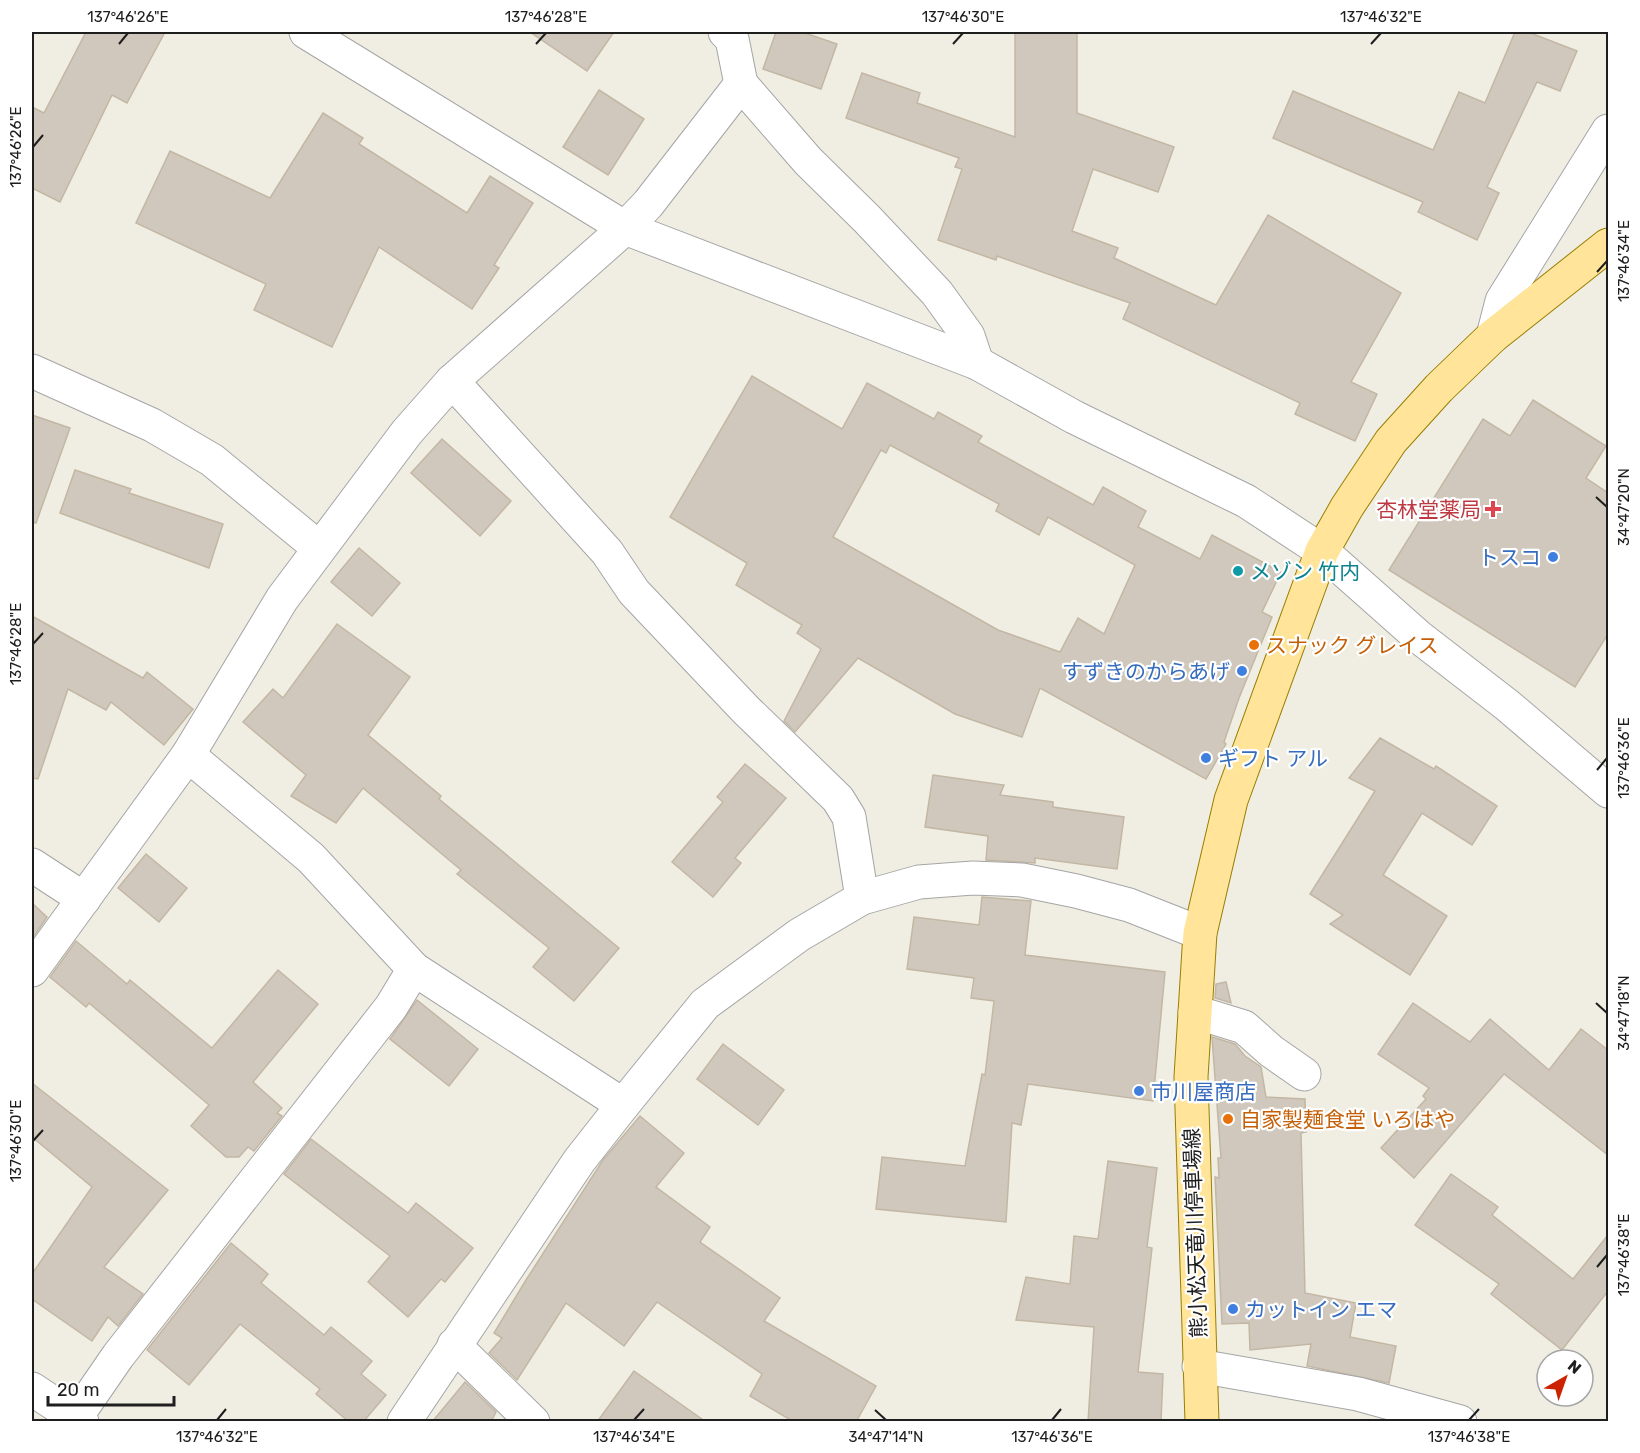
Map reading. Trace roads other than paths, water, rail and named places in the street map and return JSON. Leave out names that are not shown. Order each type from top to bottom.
[{"type":"main road","name":"熊小松天竜川停車場線","points":[[1202,1422],[1191,1077],[1200,933],[1231,800],[1322,551],[1347,507],[1391,441],[1439,388],[1493,336],[1608,245]]},
{"type":"street","points":[[306,32],[625,228],[977,363],[1074,417],[1246,501],[1322,551],[1419,637],[1507,705],[1608,791]]},
{"type":"street","points":[[731,34],[741,84],[808,162],[867,219],[937,293],[968,336],[977,363]]},
{"type":"street","points":[[32,970],[188,755],[282,599],[407,432],[452,381],[625,228],[648,204],[741,84]]},
{"type":"street","points":[[1493,336],[1502,301],[1607,137]]},
{"type":"street","points":[[32,372],[152,425],[212,460],[320,548]]},
{"type":"street","points":[[452,381],[607,552],[634,592],[771,736],[838,799],[849,817],[862,898]]},
{"type":"street","points":[[188,755],[311,858],[414,969],[622,1105]]},
{"type":"street","points":[[32,865],[84,899]]},
{"type":"street","points":[[404,1422],[579,1161],[622,1105],[705,1004],[799,935],[862,898],[919,882],[973,878],[1022,879],[1129,905],[1200,933]]},
{"type":"street","points":[[32,1389],[79,1419],[118,1356],[391,1007],[414,969]]},
{"type":"street","points":[[1195,1012],[1244,1027],[1271,1051],[1304,1074]]},
{"type":"street","points":[[454,1345],[533,1422]]},
{"type":"street","points":[[1199,1366],[1358,1394],[1460,1422]]},
{"type":"place","name":"杏林堂薬局","points":[[1493,509]]},
{"type":"place","name":"トスコ","points":[[1553,557]]},
{"type":"place","name":"メゾン 竹内","points":[[1238,571]]},
{"type":"place","name":"スナック グレイス","points":[[1254,645]]},
{"type":"place","name":"すずきのからあげ","points":[[1242,671]]},
{"type":"place","name":"ギフト アル","points":[[1206,758]]},
{"type":"place","name":"市川屋商店","points":[[1139,1091]]},
{"type":"place","name":"自家製麺食堂 いろはや","points":[[1228,1119]]},
{"type":"place","name":"カットイン エマ","points":[[1233,1309]]}]
